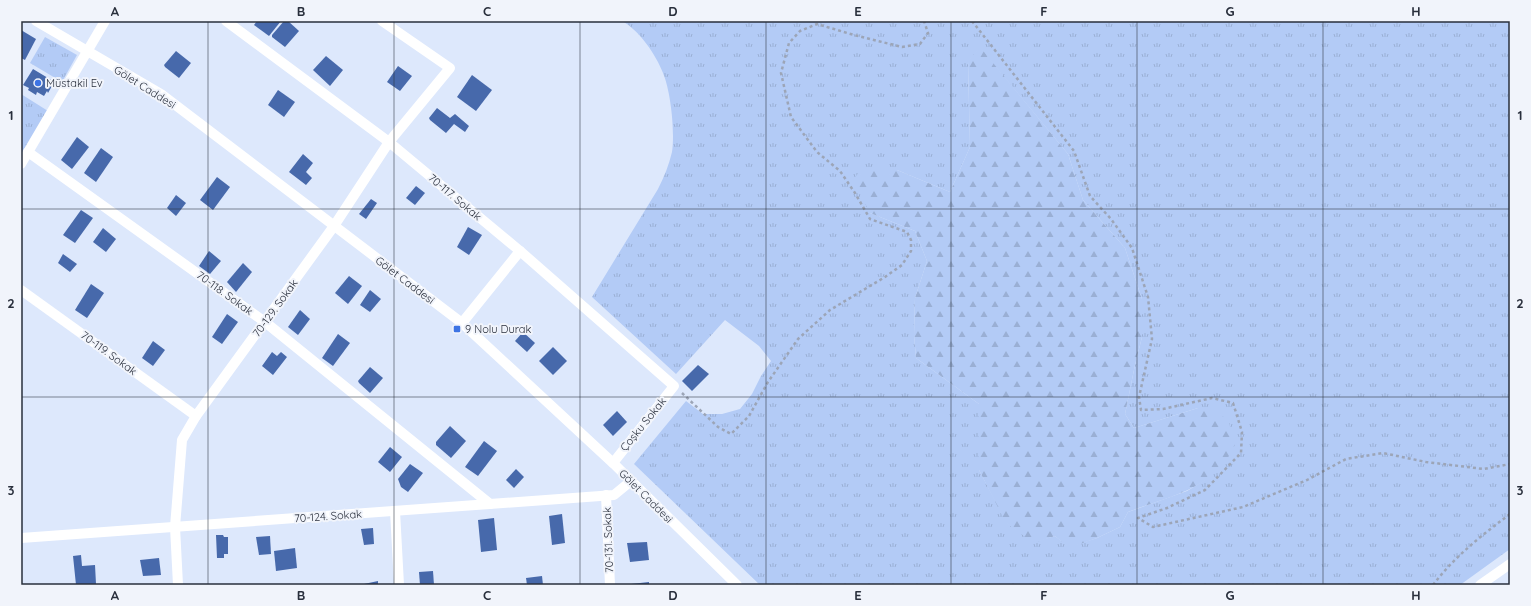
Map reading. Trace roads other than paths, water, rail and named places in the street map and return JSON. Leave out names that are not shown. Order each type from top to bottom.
[{"type":"street","name":"Gölet Caddesi","points":[[36,21],[161,94],[462,323],[613,463],[737,585]]},
{"type":"street","points":[[21,164],[105,21]]},
{"type":"street","name":"70-117. Sokak","points":[[226,21],[389,142],[520,251],[674,386]]},
{"type":"street","name":"70-129. Sokak","points":[[178,585],[175,527],[182,440],[196,416],[334,226],[389,142],[450,68],[382,21]]},
{"type":"street","name":"70-118. Sokak","points":[[28,152],[265,322],[490,504]]},
{"type":"street","points":[[462,323],[520,251]]},
{"type":"street","name":"70-119. Sokak","points":[[21,290],[196,416]]},
{"type":"street","name":"Çoşku Sokak","points":[[613,463],[674,386]]},
{"type":"street","name":"70-124. Sokak","points":[[21,538],[614,495],[631,481]]},
{"type":"street","name":"70-131. Sokak","points":[[606,495],[610,585]]},
{"type":"street","points":[[395,511],[399,585]]},
{"type":"street","points":[[1480,585],[1510,564]]},
{"type":"place","name":"Müstakil Ev","points":[[38,83]]},
{"type":"place","name":"9 Nolu Durak","points":[[457,329]]}]
